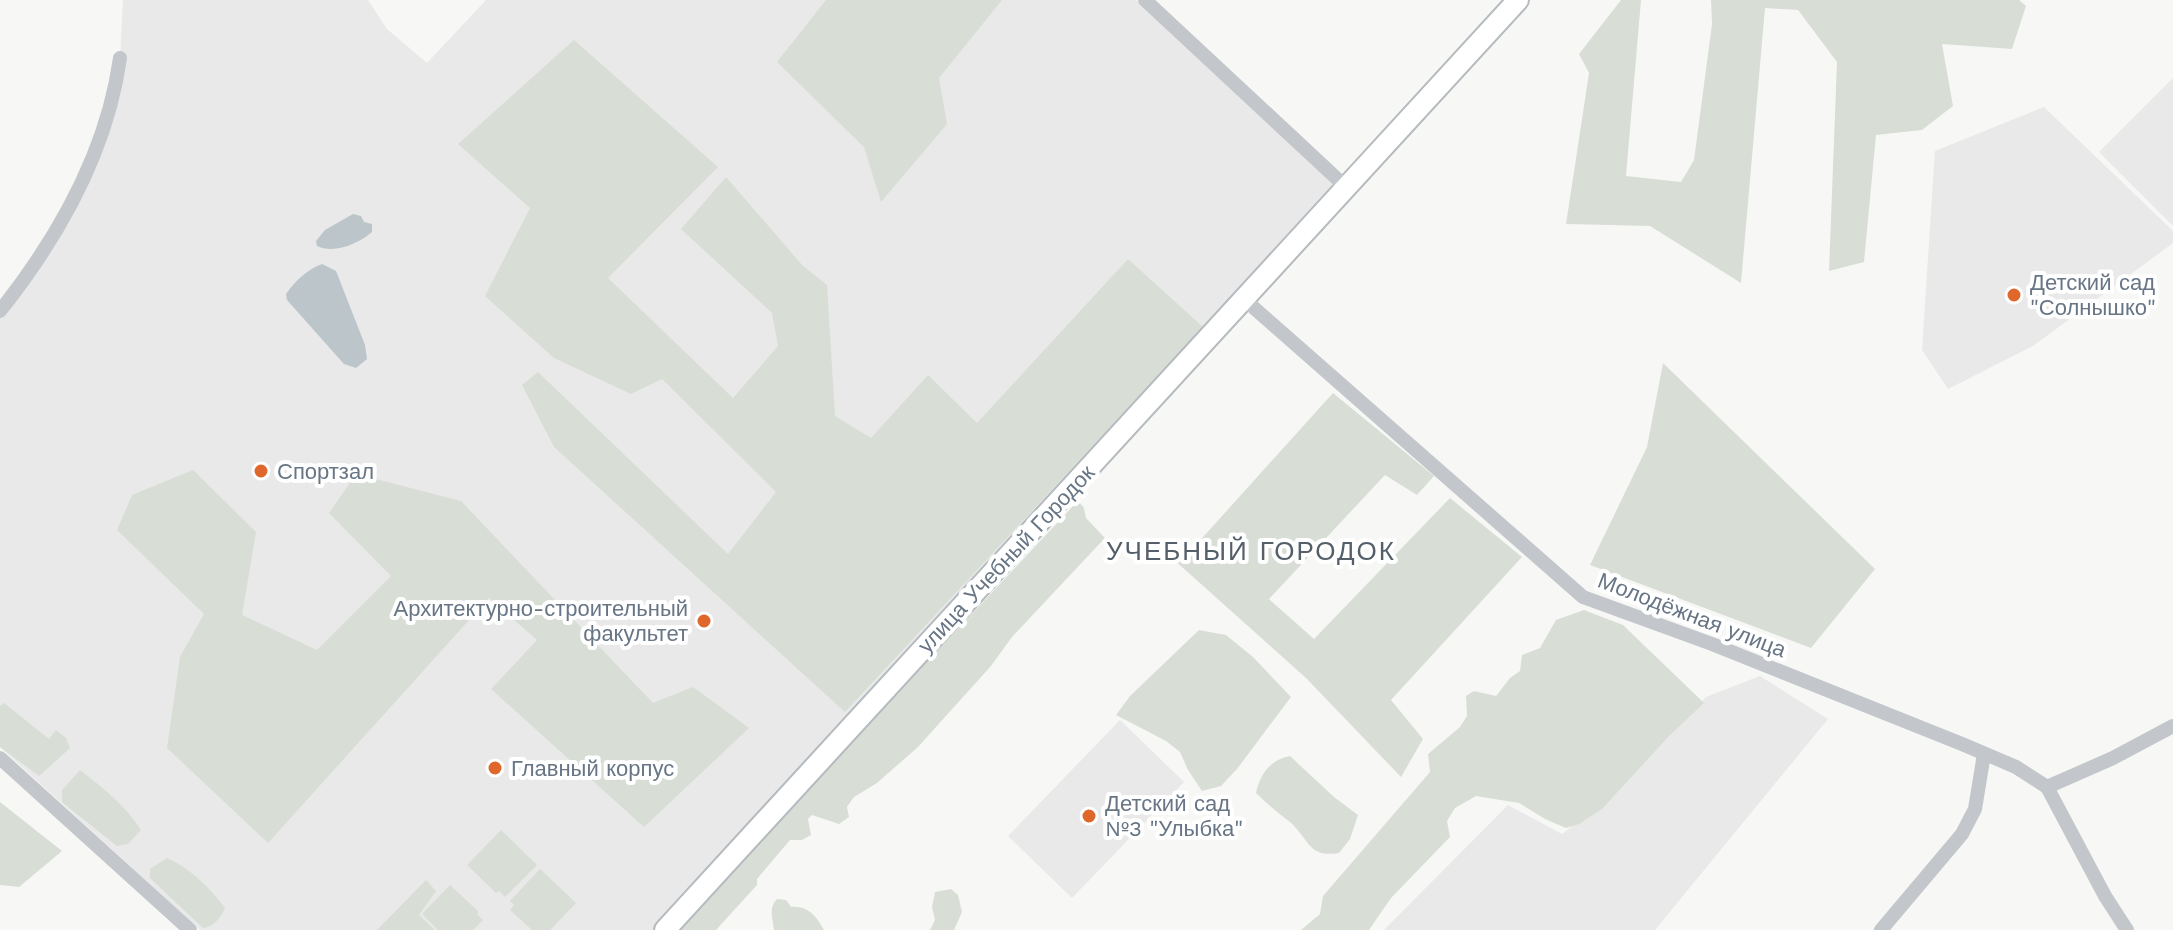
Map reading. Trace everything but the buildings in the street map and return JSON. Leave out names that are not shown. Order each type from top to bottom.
[{"type":"street","points":[[1145,0],[1347,188]]},
{"type":"street","name":"улица Учебный Городок","points":[[665,930],[1518,0]]},
{"type":"street","points":[[0,311],[33,270],[64,219],[115,95],[120,58]]},
{"type":"street","name":"Молодёжная улица","points":[[1245,300],[1583,597],[1712,644],[2016,767],[2047,787],[2105,896],[2127,930]]},
{"type":"street","points":[[2047,787],[2113,758],[2173,726]]},
{"type":"street","points":[[1881,930],[1962,834],[1975,809],[1984,754]]},
{"type":"street","points":[[0,758],[190,930]]},
{"type":"shaded area","points":[[123,0],[368,0],[387,29],[427,63],[486,0],[1136,0],[1344,188],[662,930],[200,930],[0,747],[0,310],[43,259],[118,99]]},
{"type":"shaded area","points":[[826,0],[1002,0],[939,78],[947,124],[881,202],[864,147],[777,62]]},
{"type":"shaded area","points":[[1621,0],[1641,0],[1626,176],[1681,182],[1694,160],[1712,24],[1711,0],[2019,0],[2026,6],[2012,49],[1942,44],[1953,106],[1922,130],[1876,135],[1864,262],[1829,271],[1837,62],[1798,10],[1765,8],[1741,283],[1650,226],[1566,224],[1589,73],[1579,54]]},
{"type":"shaded area","points":[[574,40],[718,167],[608,278],[733,398],[778,346],[772,313],[681,229],[726,177],[803,266],[827,285],[835,416],[871,438],[928,375],[977,423],[1128,259],[1203,327],[845,712],[554,447],[522,385],[538,372],[728,554],[776,492],[662,379],[631,394],[554,358],[485,296],[530,208],[458,144]]},
{"type":"shaded area","points":[[2173,78],[2173,226],[2099,152]]},
{"type":"shaded area","name":"Детский сад \"Солнышко\"","points":[[2044,107],[2173,231],[2173,243],[2033,346],[1948,389],[1922,350],[1935,151]]},
{"type":"shaded area","points":[[353,214],[372,224],[372,232],[346,246],[331,249],[317,246],[316,241],[325,230]]},
{"type":"shaded area","points":[[322,264],[336,271],[365,345],[367,359],[356,368],[344,364],[287,300],[286,294],[298,280]]},
{"type":"shaded area","points":[[1663,363],[1875,569],[1811,648],[1590,565],[1647,447]]},
{"type":"shaded area","points":[[1333,393],[1434,476],[1417,495],[1385,475],[1269,599],[1314,639],[1450,498],[1522,557],[1391,700],[1423,739],[1401,777],[1306,678],[1173,559],[1194,547]]},
{"type":"shaded area","points":[[193,470],[256,532],[242,615],[317,650],[391,576],[329,513],[356,474],[461,501],[653,703],[693,687],[749,728],[644,827],[491,689],[537,640],[489,598],[268,843],[167,748],[180,657],[204,614],[117,530],[132,495]]},
{"type":"shaded area","points":[[1080,503],[1086,518],[1105,538],[1012,637],[991,666],[918,747],[877,783],[854,797],[847,807],[849,817],[839,824],[812,815],[808,819],[811,835],[802,840],[790,840],[757,879],[757,885],[716,930],[675,930],[1074,505]]},
{"type":"shaded area","points":[[1584,610],[1623,625],[1704,703],[1602,809],[1579,824],[1566,828],[1519,803],[1476,796],[1455,808],[1447,821],[1450,837],[1391,898],[1369,930],[1301,930],[1320,914],[1323,896],[1430,772],[1428,754],[1460,727],[1467,716],[1466,696],[1474,691],[1496,696],[1520,671],[1522,655],[1540,648],[1556,620]]},
{"type":"shaded area","points":[[1199,630],[1226,635],[1253,657],[1291,697],[1221,786],[1202,791],[1180,752],[1166,741],[1116,715],[1130,696]]},
{"type":"shaded area","points":[[1760,676],[1828,719],[1655,930],[1384,930],[1508,805],[1562,834],[1602,803],[1706,697]]},
{"type":"shaded area","points":[[4,703],[49,739],[56,730],[66,738],[70,748],[39,776],[0,747],[0,706]]},
{"type":"shaded area","name":"Детский сад №3 \"Улыбка\"","points":[[1120,720],[1184,782],[1072,898],[1008,836]]},
{"type":"shaded area","points":[[1290,756],[1358,815],[1350,839],[1339,853],[1315,850],[1290,822],[1256,793],[1267,769]]},
{"type":"shaded area","points":[[80,770],[121,805],[141,830],[128,844],[117,846],[62,802],[62,790]]},
{"type":"shaded area","points":[[0,802],[62,851],[19,887],[0,885]]},
{"type":"shaded area","points":[[501,830],[537,865],[505,897],[499,891],[496,893],[467,865]]},
{"type":"shaded area","points":[[167,858],[199,879],[225,908],[214,924],[203,928],[150,878],[150,869]]},
{"type":"shaded area","points":[[540,869],[576,903],[550,930],[532,930],[510,910],[514,905],[510,901]]},
{"type":"shaded area","points":[[426,880],[436,891],[419,915],[435,930],[377,930]]},
{"type":"shaded area","points":[[450,885],[479,912],[477,914],[483,920],[473,930],[438,930],[422,914]]},
{"type":"shaded area","points":[[951,889],[958,895],[962,912],[954,930],[930,930],[935,920],[932,907],[935,892]]},
{"type":"shaded area","points":[[777,899],[786,900],[791,907],[807,910],[824,930],[774,930],[772,910]]},
{"type":"place","name":"Детский сад \"Солнышко\"","points":[[2014,295]]},
{"type":"place","name":"Спортзал","points":[[261,471]]},
{"type":"place","name":"Архитектурно-строительный факультет","points":[[704,621]]},
{"type":"place","name":"Главный корпус","points":[[495,768]]},
{"type":"place","name":"Детский сад №3 \"Улыбка\"","points":[[1089,816]]},
{"type":"district","name":"УЧЕБНЫЙ ГОРОДОК","points":[[1251,551]]}]
